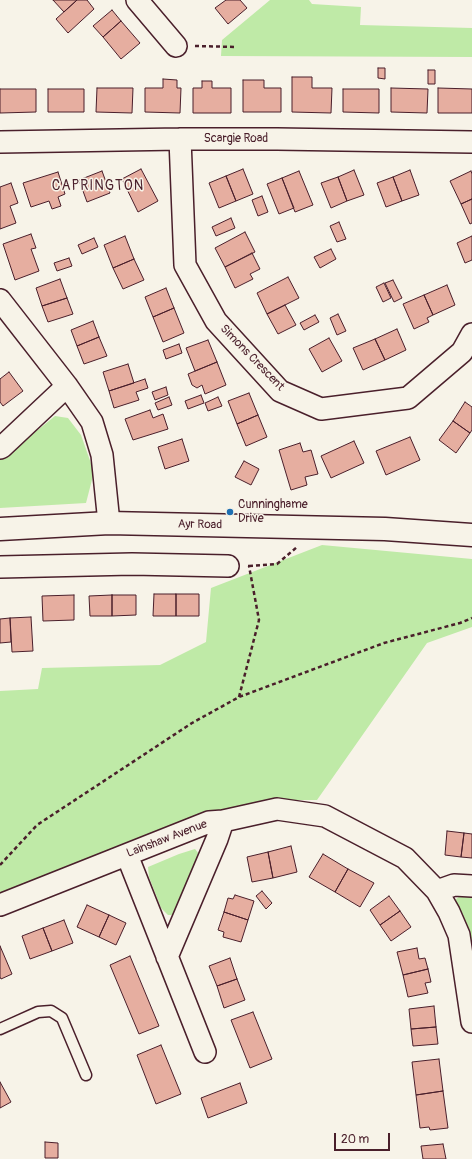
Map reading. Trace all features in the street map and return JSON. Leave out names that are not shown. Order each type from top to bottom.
[{"type":"main road","name":"Ayr Road","points":[[0,529],[109,523],[385,529],[472,535]]},
{"type":"street","points":[[137,0],[176,46]]},
{"type":"street","name":"Scargie Road","points":[[0,142],[180,139],[472,142]]},
{"type":"street","name":"Simons Crescent","points":[[180,139],[185,265],[216,321],[280,391],[321,409],[408,398],[462,352],[472,334]]},
{"type":"street","points":[[0,300],[67,386],[92,422],[102,455],[109,523]]},
{"type":"street","points":[[0,448],[67,386]]},
{"type":"street","points":[[0,568],[132,564],[228,566]]},
{"type":"street","name":"Lainshaw Avenue","points":[[0,905],[209,822],[223,821],[277,809],[325,816],[405,858],[438,891],[459,935],[472,1022]]},
{"type":"street","points":[[167,956],[217,839],[223,821]]},
{"type":"street","points":[[127,855],[204,1052]]},
{"type":"street","points":[[438,891],[454,885],[472,886]]},
{"type":"lane","points":[[0,1029],[38,1012],[51,1011],[62,1018],[86,1075]]},
{"type":"path","points":[[176,46],[236,47]]},
{"type":"path","points":[[228,566],[277,564],[319,528]]},
{"type":"path","points":[[239,697],[259,620],[249,566]]},
{"type":"path","points":[[0,865],[37,825],[192,723],[239,697],[384,643],[460,623],[472,618]]},
{"type":"green space","points":[[270,0],[309,0],[312,4],[361,7],[360,25],[472,28],[472,57],[221,56],[222,40]]},
{"type":"green space","points":[[55,416],[68,418],[81,435],[94,472],[86,503],[0,508],[0,453],[39,429]]},
{"type":"green space","points":[[322,545],[472,559],[472,627],[427,643],[317,800],[276,800],[0,896],[0,691],[38,689],[42,668],[160,665],[206,642],[211,588]]},
{"type":"green space","points":[[195,849],[199,854],[175,915],[168,915],[161,908],[149,877],[148,867]]},
{"type":"green space","points":[[472,893],[472,944],[466,924],[455,900],[461,895]]},
{"type":"building","points":[[53,0],[77,0],[64,12]]},
{"type":"building","points":[[77,0],[87,0],[94,9],[68,33],[56,19]]},
{"type":"building","points":[[226,0],[240,0],[247,8],[228,24],[215,8]]},
{"type":"building","points":[[112,10],[121,21],[103,37],[93,26]]},
{"type":"building","points":[[121,21],[140,43],[121,59],[103,37]]},
{"type":"building","points":[[378,68],[385,68],[385,79],[378,78]]},
{"type":"building","points":[[428,70],[435,70],[435,84],[428,84]]},
{"type":"building","points":[[292,77],[312,77],[312,88],[332,88],[331,113],[292,112]]},
{"type":"building","points":[[163,79],[177,80],[177,88],[181,88],[180,113],[145,112],[145,88],[163,88]]},
{"type":"building","points":[[243,80],[264,80],[264,88],[281,88],[281,112],[243,112]]},
{"type":"building","points":[[202,81],[212,81],[212,88],[231,88],[231,113],[193,113],[193,88],[202,88]]},
{"type":"building","points":[[97,88],[133,88],[132,113],[96,112]]},
{"type":"building","points":[[391,88],[428,89],[427,113],[391,112]]},
{"type":"building","points":[[438,88],[472,89],[472,113],[438,113]]},
{"type":"building","points":[[0,89],[36,89],[36,112],[0,113]]},
{"type":"building","points":[[48,89],[84,89],[84,112],[48,112]]},
{"type":"building","points":[[343,89],[379,89],[379,113],[343,112]]},
{"type":"building","points":[[141,169],[158,201],[138,212],[122,179]]},
{"type":"building","points":[[243,169],[253,194],[236,201],[226,176]]},
{"type":"building","points":[[354,170],[364,195],[347,201],[338,177]]},
{"type":"building","points":[[410,170],[419,195],[402,201],[393,177]]},
{"type":"building","points":[[102,171],[110,193],[87,202],[79,180]]},
{"type":"building","points":[[299,171],[313,205],[295,212],[282,178]]},
{"type":"building","points":[[471,171],[472,199],[461,204],[450,181]]},
{"type":"building","points":[[58,172],[65,194],[58,197],[61,206],[52,209],[49,201],[31,207],[23,183]]},
{"type":"building","points":[[226,176],[236,201],[219,208],[209,183]]},
{"type":"building","points":[[338,177],[347,201],[331,208],[321,183]]},
{"type":"building","points":[[393,177],[402,201],[386,207],[377,183]]},
{"type":"building","points":[[282,178],[294,208],[279,214],[267,184]]},
{"type":"building","points":[[11,183],[18,203],[10,206],[16,223],[0,229],[0,187]]},
{"type":"building","points":[[262,196],[268,212],[258,216],[252,200]]},
{"type":"building","points":[[472,199],[472,223],[470,224],[461,204]]},
{"type":"building","points":[[231,218],[235,228],[216,236],[212,227]]},
{"type":"building","points":[[339,222],[346,239],[337,242],[330,226]]},
{"type":"building","points":[[245,232],[255,252],[225,267],[215,248]]},
{"type":"building","points":[[31,234],[36,248],[31,249],[39,271],[15,280],[3,244]]},
{"type":"building","points":[[125,236],[134,259],[113,268],[104,245]]},
{"type":"building","points":[[472,236],[472,260],[465,263],[457,243]]},
{"type":"building","points":[[94,238],[98,247],[82,254],[78,245]]},
{"type":"building","points":[[331,249],[336,259],[320,268],[314,257]]},
{"type":"building","points":[[252,253],[260,269],[250,274],[253,279],[235,288],[225,267]]},
{"type":"building","points":[[69,258],[72,266],[57,271],[54,263]]},
{"type":"building","points":[[134,259],[144,280],[123,289],[113,268]]},
{"type":"building","points":[[288,277],[299,298],[267,314],[257,293]]},
{"type":"building","points":[[60,279],[67,298],[42,306],[36,288]]},
{"type":"building","points":[[393,280],[402,298],[394,302],[385,283]]},
{"type":"building","points":[[384,283],[391,298],[383,302],[376,287]]},
{"type":"building","points":[[447,285],[455,305],[433,315],[424,295]]},
{"type":"building","points":[[166,288],[174,308],[153,317],[145,297]]},
{"type":"building","points":[[424,295],[433,315],[427,318],[429,322],[414,329],[403,304]]},
{"type":"building","points":[[67,298],[73,314],[48,322],[42,306]]},
{"type":"building","points":[[285,305],[296,325],[278,334],[267,314]]},
{"type":"building","points":[[174,308],[184,333],[163,342],[153,317]]},
{"type":"building","points":[[338,314],[346,331],[337,335],[330,318]]},
{"type":"building","points":[[315,315],[319,322],[304,330],[300,323]]},
{"type":"building","points":[[93,321],[99,337],[77,346],[71,330]]},
{"type":"building","points":[[397,329],[406,350],[385,360],[375,339]]},
{"type":"building","points":[[99,337],[107,356],[84,364],[77,346]]},
{"type":"building","points":[[329,338],[342,361],[322,372],[309,349]]},
{"type":"building","points":[[375,339],[385,360],[363,370],[353,348]]},
{"type":"building","points":[[208,340],[217,362],[195,371],[186,348]]},
{"type":"building","points":[[179,344],[182,353],[166,359],[163,350]]},
{"type":"building","points":[[217,362],[226,385],[205,394],[202,385],[197,388],[192,385],[188,374]]},
{"type":"building","points":[[128,364],[134,383],[109,391],[103,372]]},
{"type":"building","points":[[9,372],[23,391],[3,406],[0,402],[0,379]]},
{"type":"building","points":[[145,379],[148,388],[136,392],[139,400],[114,408],[109,391]]},
{"type":"building","points":[[166,387],[168,395],[155,400],[152,392]]},
{"type":"building","points":[[249,393],[258,415],[237,424],[228,401]]},
{"type":"building","points":[[201,395],[204,403],[188,409],[185,401]]},
{"type":"building","points":[[169,397],[172,405],[158,410],[155,403]]},
{"type":"building","points":[[218,397],[222,406],[208,411],[205,403]]},
{"type":"building","points":[[465,402],[472,407],[472,430],[470,433],[453,421]]},
{"type":"building","points":[[150,410],[153,418],[163,414],[168,429],[133,440],[125,419]]},
{"type":"building","points":[[258,415],[267,437],[246,446],[237,424]]},
{"type":"building","points":[[453,421],[470,433],[456,453],[439,440]]},
{"type":"building","points":[[410,437],[420,460],[386,475],[376,451]]},
{"type":"building","points":[[182,439],[189,461],[165,469],[158,447]]},
{"type":"building","points":[[354,441],[364,463],[331,478],[321,456]]},
{"type":"building","points":[[300,443],[303,452],[311,450],[318,474],[305,477],[307,485],[291,490],[279,450]]},
{"type":"building","points":[[244,461],[259,469],[251,485],[235,477]]},
{"type":"building","points":[[154,594],[176,594],[176,616],[153,616]]},
{"type":"building","points":[[176,594],[199,594],[199,616],[176,616]]},
{"type":"building","points":[[74,595],[74,620],[43,621],[42,596]]},
{"type":"building","points":[[112,595],[136,595],[136,615],[112,616]]},
{"type":"building","points":[[112,595],[112,616],[90,616],[89,596]]},
{"type":"building","points":[[31,617],[33,651],[12,652],[10,618]]},
{"type":"building","points":[[10,618],[11,642],[0,643],[0,619]]},
{"type":"building","points":[[447,831],[464,833],[461,857],[445,855]]},
{"type":"building","points":[[464,833],[472,834],[472,858],[461,857]]},
{"type":"building","points":[[291,846],[297,872],[273,878],[268,852]]},
{"type":"building","points":[[268,852],[273,878],[252,882],[247,857]]},
{"type":"building","points":[[323,854],[348,869],[335,892],[309,877]]},
{"type":"building","points":[[348,869],[374,883],[360,907],[335,892]]},
{"type":"building","points":[[262,891],[272,903],[266,909],[256,896]]},
{"type":"building","points":[[235,895],[254,901],[248,920],[224,912],[228,898],[233,899]]},
{"type":"building","points":[[389,896],[400,911],[380,925],[370,910]]},
{"type":"building","points":[[87,905],[109,915],[99,937],[77,927]]},
{"type":"building","points":[[400,911],[411,927],[391,941],[380,925]]},
{"type":"building","points":[[224,912],[248,920],[241,942],[223,937],[224,932],[218,930]]},
{"type":"building","points":[[109,915],[126,923],[116,945],[99,937]]},
{"type":"building","points":[[64,920],[73,943],[52,951],[43,928]]},
{"type":"building","points":[[43,928],[52,951],[30,959],[22,936]]},
{"type":"building","points":[[0,946],[12,974],[1,979],[0,977]]},
{"type":"building","points":[[417,948],[419,959],[425,958],[428,969],[403,975],[397,952]]},
{"type":"building","points":[[130,956],[159,1026],[139,1034],[110,965]]},
{"type":"building","points":[[230,958],[237,979],[217,986],[209,966]]},
{"type":"building","points":[[428,969],[431,982],[425,983],[428,993],[408,997],[403,975]]},
{"type":"building","points":[[237,979],[245,1000],[224,1008],[217,986]]},
{"type":"building","points":[[434,1006],[436,1027],[411,1029],[409,1009]]},
{"type":"building","points":[[253,1012],[272,1059],[250,1068],[231,1020]]},
{"type":"building","points":[[436,1027],[438,1044],[413,1046],[411,1029]]},
{"type":"building","points":[[161,1045],[181,1094],[156,1104],[137,1055]]},
{"type":"building","points":[[439,1059],[443,1091],[416,1095],[412,1062]]},
{"type":"building","points":[[0,1082],[11,1102],[0,1108]]},
{"type":"building","points":[[240,1083],[247,1103],[208,1118],[201,1098]]},
{"type":"building","points":[[443,1091],[448,1128],[430,1130],[429,1127],[420,1128],[416,1095]]},
{"type":"building","points":[[45,1142],[58,1143],[58,1158],[45,1158]]},
{"type":"building","points":[[443,1144],[446,1159],[423,1159],[421,1146]]},
{"type":"place","name":"Cunninghame Drive","points":[[230,512]]},
{"type":"district","name":"CAPRINGTON","points":[[98,186]]}]
